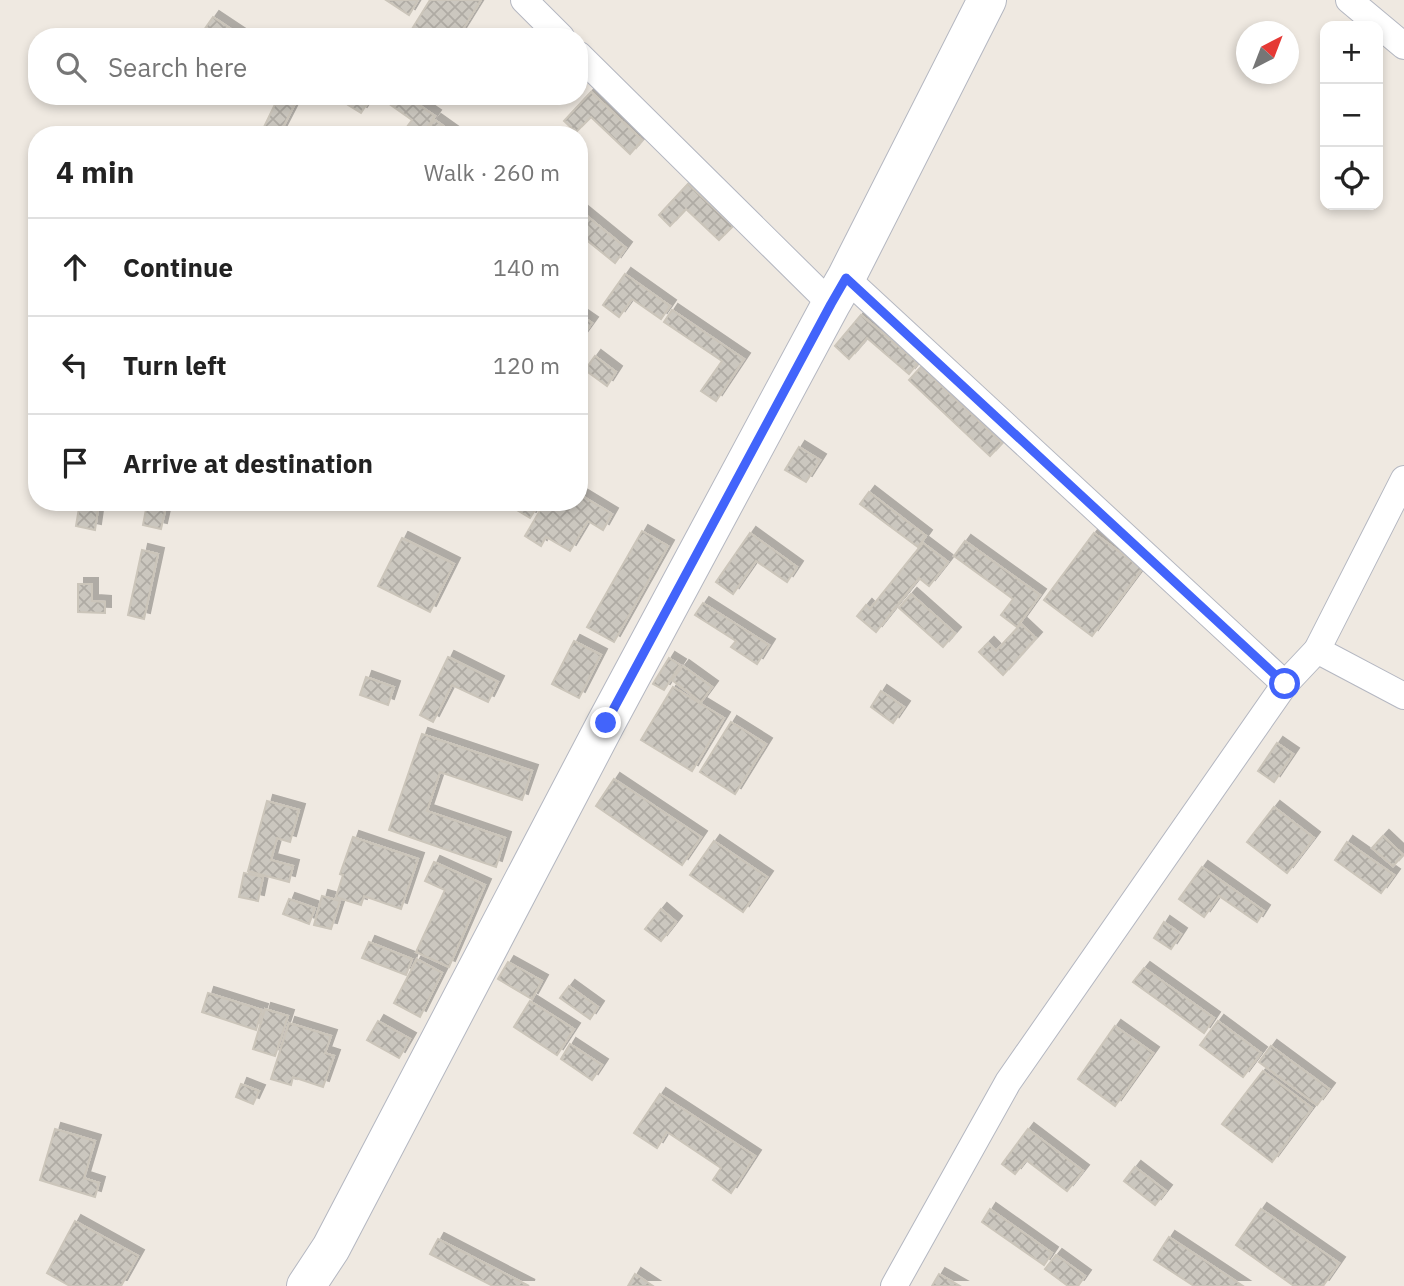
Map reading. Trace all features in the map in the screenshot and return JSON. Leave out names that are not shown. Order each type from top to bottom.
[{"type":"street","points":[[524,0],[552,28]]},
{"type":"street","points":[[306,1286],[331,1248],[612,711],[838,291],[987,0]]},
{"type":"street","points":[[1349,0],[1404,46]]},
{"type":"street","points":[[588,63],[838,291],[1285,684]]},
{"type":"street","points":[[894,1286],[1008,1082],[1285,684],[1317,650],[1404,479]]},
{"type":"street","points":[[1317,650],[1404,696]]},
{"type":"building","points":[[386,0],[418,0],[409,15]]},
{"type":"building","points":[[430,0],[481,0],[464,28],[413,28]]},
{"type":"building","points":[[213,17],[230,28],[205,28]]},
{"type":"building","points":[[591,92],[642,140],[630,154],[591,117],[582,126],[569,126],[564,121],[579,105],[588,105],[588,95]]},
{"type":"building","points":[[275,105],[294,105],[284,126],[264,126]]},
{"type":"building","points":[[348,105],[366,105],[361,113]]},
{"type":"building","points":[[391,105],[419,105],[435,116],[428,126],[408,126],[412,120]]},
{"type":"building","points":[[435,120],[443,126],[430,126]]},
{"type":"building","points":[[688,184],[733,226],[719,240],[686,209],[670,226],[659,215]]},
{"type":"building","points":[[588,217],[626,248],[615,263],[588,241]]},
{"type":"building","points":[[625,274],[670,306],[661,319],[632,299],[619,317],[603,305]]},
{"type":"building","points":[[672,310],[744,359],[716,401],[701,391],[722,361],[664,322]]},
{"type":"building","points":[[861,315],[918,363],[909,374],[867,338],[849,359],[835,346]]},
{"type":"building","points":[[595,356],[616,372],[607,386],[588,372],[588,366]]},
{"type":"building","points":[[921,367],[1002,443],[990,456],[909,380]]},
{"type":"building","points":[[799,447],[820,460],[806,482],[785,470]]},
{"type":"building","points":[[869,492],[926,536],[918,547],[860,504]]},
{"type":"building","points":[[588,499],[612,514],[603,530],[588,521],[570,551],[546,537],[541,546],[525,536],[540,511],[588,511]]},
{"type":"building","points":[[78,511],[98,511],[95,530],[76,526]]},
{"type":"building","points":[[146,511],[165,511],[161,529],[143,525]]},
{"type":"building","points":[[519,511],[534,511],[530,518]]},
{"type":"building","points":[[642,531],[668,546],[614,642],[587,627]]},
{"type":"building","points":[[750,533],[797,567],[787,582],[756,561],[733,594],[716,582]]},
{"type":"building","points":[[1094,533],[1142,569],[1092,636],[1044,600]]},
{"type":"building","points":[[402,538],[454,564],[430,612],[378,586]]},
{"type":"building","points":[[965,541],[1040,595],[1017,627],[1001,615],[1013,599],[954,556]]},
{"type":"building","points":[[923,543],[948,562],[929,586],[919,578],[876,632],[857,616],[866,605],[870,609]]},
{"type":"building","points":[[142,550],[158,554],[144,619],[128,615]]},
{"type":"building","points":[[78,584],[92,584],[92,601],[105,602],[105,613],[78,612]]},
{"type":"building","points":[[911,594],[955,633],[943,647],[899,608]]},
{"type":"building","points":[[703,603],[769,645],[757,664],[731,647],[736,641],[695,615]]},
{"type":"building","points":[[1021,624],[1036,638],[1003,675],[979,652],[988,643],[996,651]]},
{"type":"building","points":[[574,641],[601,655],[579,698],[552,684]]},
{"type":"building","points":[[448,657],[498,682],[488,702],[452,685],[433,722],[420,715]]},
{"type":"building","points":[[669,658],[680,665],[664,690],[653,684]]},
{"type":"building","points":[[683,666],[712,687],[701,702],[672,680]]},
{"type":"building","points":[[366,677],[394,687],[388,705],[360,695]]},
{"type":"building","points":[[673,687],[724,718],[692,771],[641,740]]},
{"type":"building","points":[[881,691],[904,707],[893,723],[871,707]]},
{"type":"building","points":[[731,722],[766,744],[735,794],[700,772]]},
{"type":"building","points":[[422,734],[532,771],[522,800],[440,772],[427,811],[505,838],[496,867],[389,830]]},
{"type":"building","points":[[1277,743],[1293,754],[1274,782],[1258,771]]},
{"type":"building","points":[[614,779],[701,837],[682,865],[596,806]]},
{"type":"building","points":[[267,801],[299,810],[290,842],[277,838],[271,860],[293,866],[289,882],[248,871]]},
{"type":"building","points":[[1274,807],[1314,838],[1287,873],[1247,842]]},
{"type":"building","points":[[1383,836],[1403,855],[1393,866],[1372,848]]},
{"type":"building","points":[[353,837],[418,859],[401,909],[364,896],[361,905],[336,897],[343,875],[340,874]]},
{"type":"building","points":[[714,841],[767,877],[743,912],[690,875]]},
{"type":"building","points":[[1347,842],[1394,875],[1381,893],[1335,860]]},
{"type":"building","points":[[434,862],[485,885],[449,967],[416,952],[445,890],[425,881]]},
{"type":"building","points":[[1202,867],[1264,911],[1257,922],[1219,896],[1204,917],[1179,899]]},
{"type":"building","points":[[244,873],[263,877],[258,901],[239,897]]},
{"type":"building","points":[[322,896],[340,901],[331,929],[314,925]]},
{"type":"building","points":[[289,899],[315,908],[309,924],[283,914]]},
{"type":"building","points":[[661,909],[676,922],[661,941],[645,929]]},
{"type":"building","points":[[1164,922],[1181,934],[1171,949],[1154,938]]},
{"type":"building","points":[[369,942],[412,959],[406,975],[362,958]]},
{"type":"building","points":[[417,959],[442,973],[420,1017],[394,1003]]},
{"type":"building","points":[[508,962],[542,981],[532,999],[498,979]]},
{"type":"building","points":[[1144,968],[1214,1018],[1204,1033],[1133,982]]},
{"type":"building","points":[[569,986],[598,1007],[590,1019],[560,998]]},
{"type":"building","points":[[208,993],[262,1010],[256,1030],[202,1012]]},
{"type":"building","points":[[530,1001],[574,1029],[557,1055],[514,1027]]},
{"type":"building","points":[[265,1009],[288,1016],[275,1056],[253,1049]]},
{"type":"building","points":[[378,1021],[410,1039],[399,1058],[367,1040]]},
{"type":"building","points":[[1218,1021],[1261,1053],[1243,1077],[1200,1045]]},
{"type":"building","points":[[289,1023],[331,1036],[325,1053],[334,1056],[323,1087],[293,1077],[291,1085],[271,1079]]},
{"type":"building","points":[[1115,1026],[1153,1053],[1115,1106],[1078,1079]]},
{"type":"building","points":[[570,1044],[602,1065],[592,1080],[561,1059]]},
{"type":"building","points":[[1271,1046],[1329,1089],[1317,1105],[1259,1062]]},
{"type":"building","points":[[1263,1071],[1312,1108],[1272,1162],[1222,1124]]},
{"type":"building","points":[[241,1084],[259,1091],[253,1104],[236,1097]]},
{"type":"building","points":[[660,1094],[755,1156],[731,1193],[713,1180],[721,1168],[667,1132],[657,1148],[634,1133]]},
{"type":"building","points":[[55,1129],[95,1141],[84,1178],[99,1183],[95,1197],[40,1180]]},
{"type":"building","points":[[1028,1129],[1083,1171],[1067,1191],[1026,1160],[1015,1174],[1002,1164]]},
{"type":"building","points":[[1135,1167],[1166,1191],[1155,1205],[1124,1181]]},
{"type":"building","points":[[990,1209],[1052,1253],[1044,1265],[982,1222]]},
{"type":"building","points":[[1261,1209],[1339,1263],[1323,1286],[1294,1286],[1236,1245]]},
{"type":"building","points":[[75,1221],[138,1256],[121,1286],[70,1286],[47,1273]]},
{"type":"building","points":[[1169,1237],[1243,1286],[1194,1286],[1154,1260]]},
{"type":"building","points":[[438,1239],[529,1286],[493,1286],[430,1254]]},
{"type":"building","points":[[1056,1255],[1085,1276],[1078,1286],[1068,1286],[1045,1269]]},
{"type":"building","points":[[635,1274],[653,1286],[628,1286]]},
{"type":"building","points":[[939,1274],[960,1286],[932,1286]]},
{"type":"route","points":[[606,723],[846,278],[1285,684]]}]
